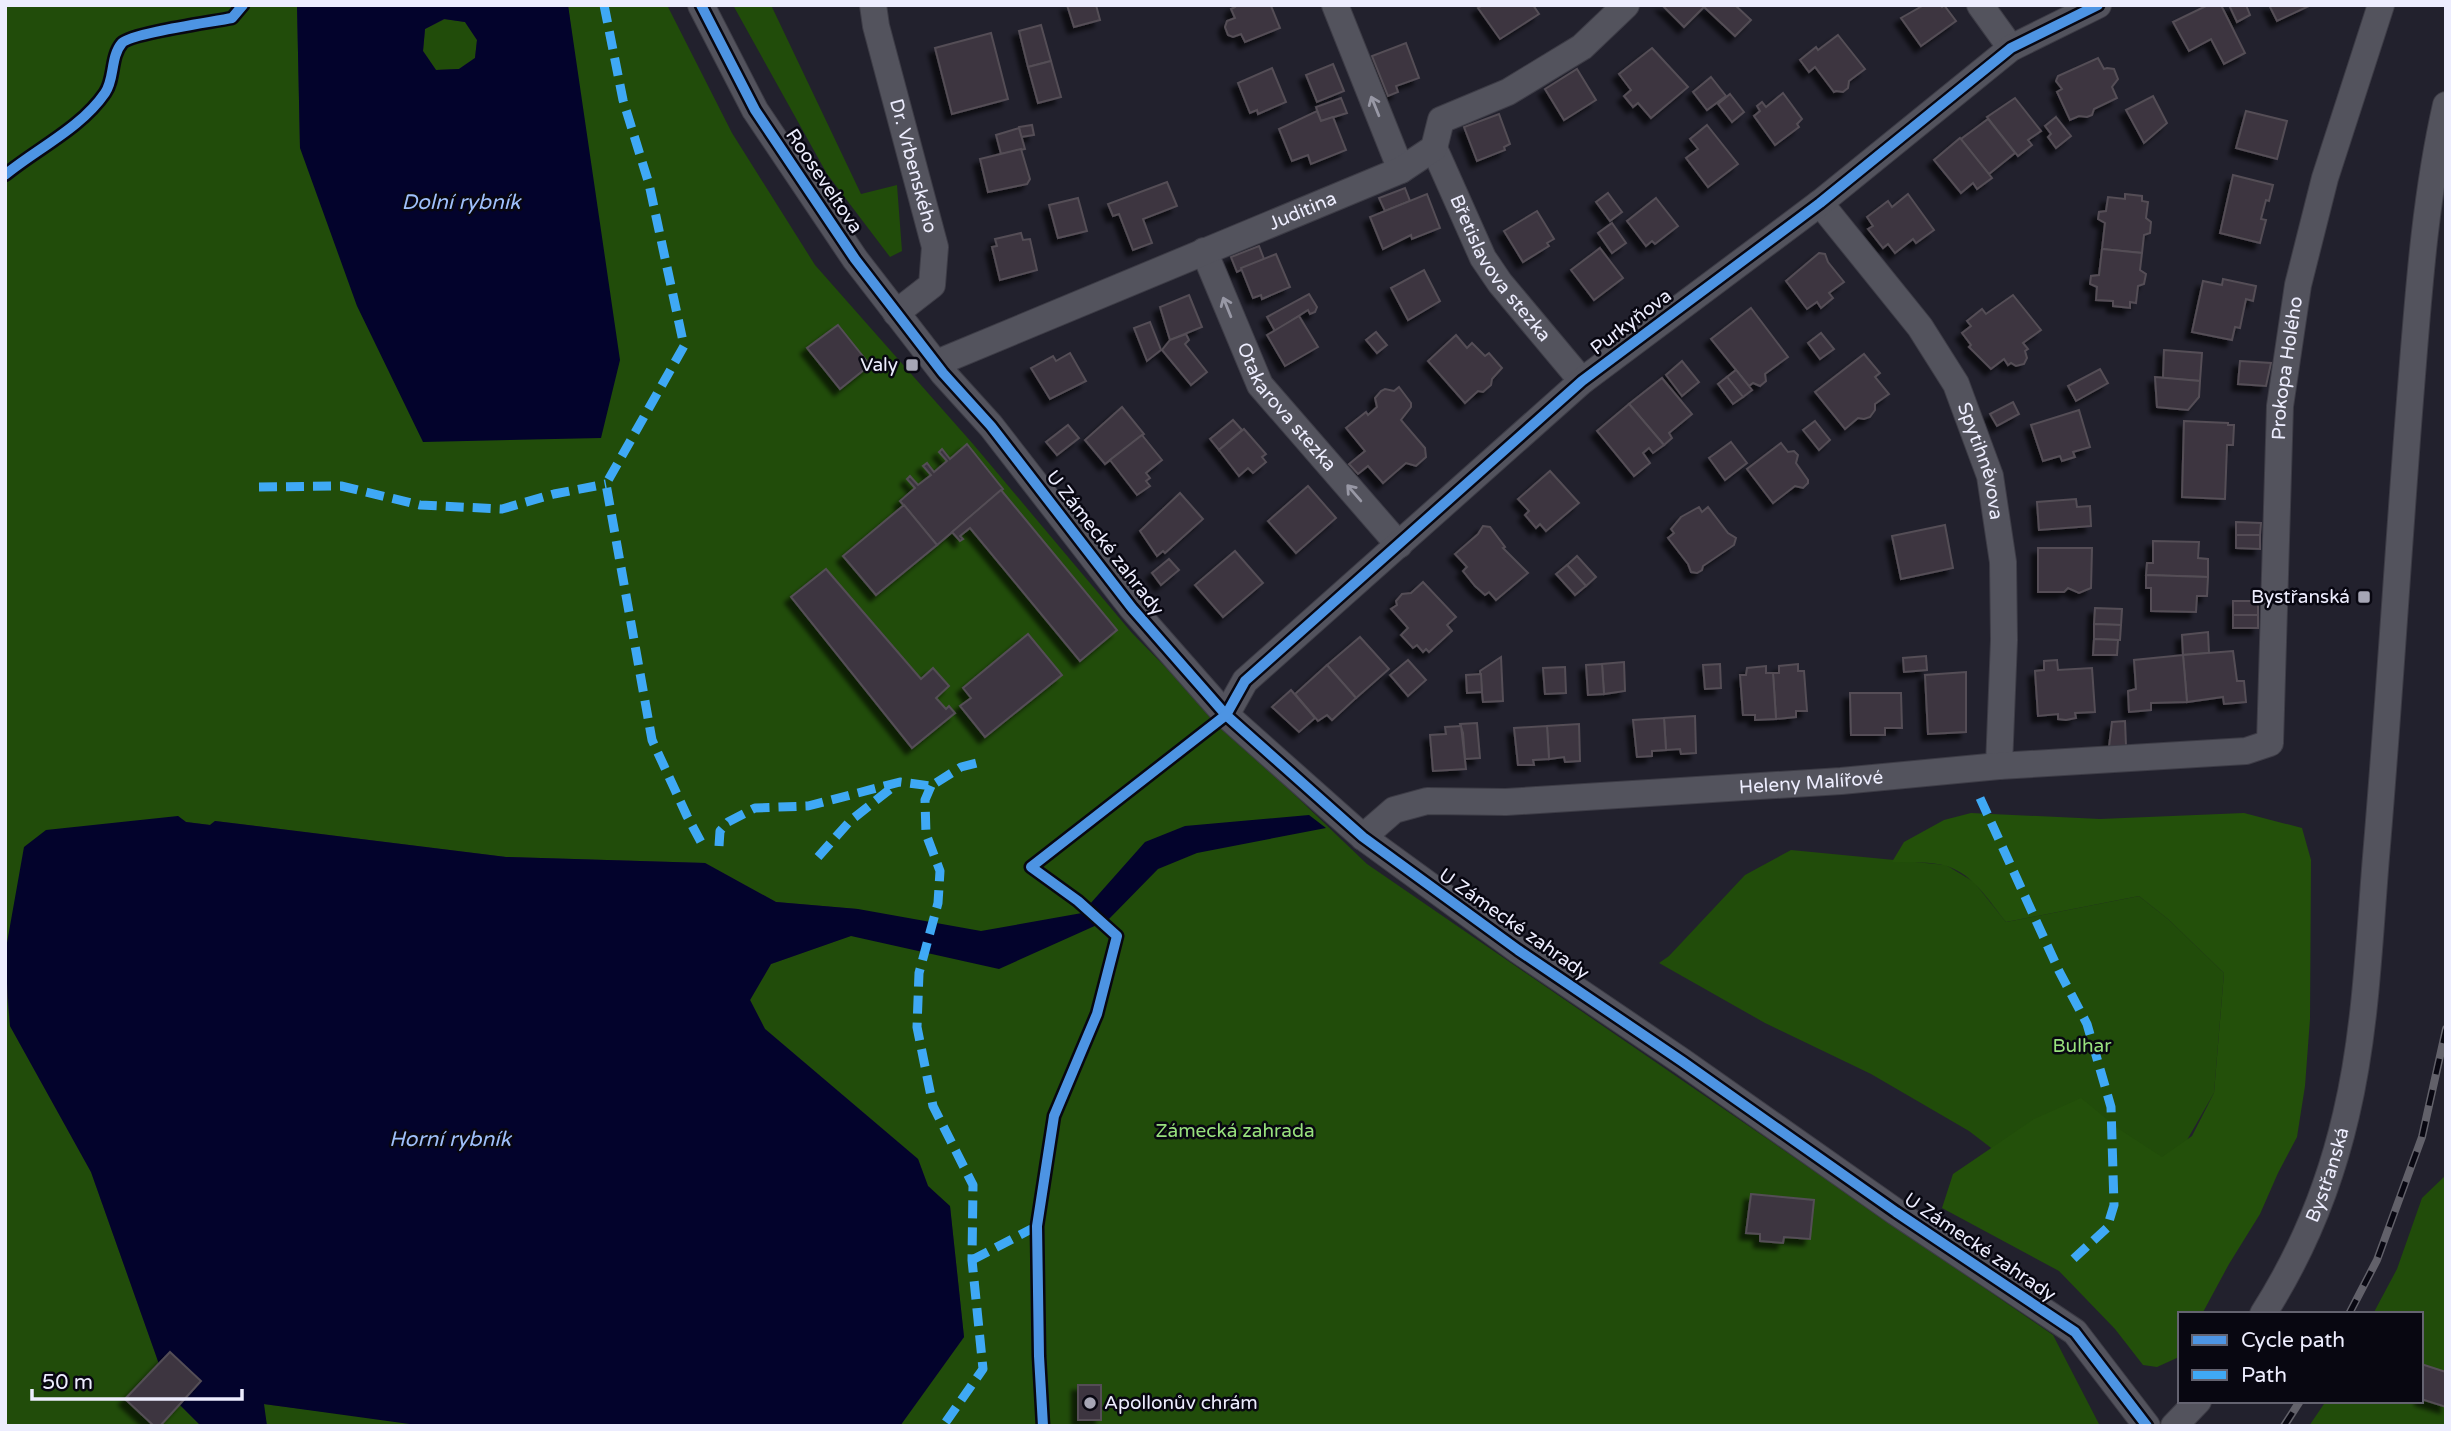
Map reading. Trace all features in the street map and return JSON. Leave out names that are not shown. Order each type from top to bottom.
[{"type":"street","name":"Rooseveltova","points":[[701,5],[755,110],[855,260],[937,363]]},
{"type":"street","name":"Dr. Vrbenského","points":[[873,5],[935,247],[932,285],[896,313]]},
{"type":"street","points":[[1335,5],[1401,170]]},
{"type":"street","points":[[1434,148],[1441,120],[1508,92],[1581,47],[1626,5]]},
{"type":"street","points":[[1980,5],[2011,48]]},
{"type":"street","name":"Purkyňova","points":[[1226,715],[1245,681],[1582,381],[1820,203],[2011,48],[2098,5]]},
{"type":"street","name":"Prokopa Holého","points":[[2270,743],[2280,406],[2298,285],[2325,178],[2381,5]]},
{"type":"street","name":"Bystřanská","points":[[2264,1312],[2312,1222],[2347,1114],[2363,1003],[2379,824],[2416,318],[2425,230],[2446,105]]},
{"type":"street","name":"Juditina","points":[[937,363],[1401,170],[1434,148]]},
{"type":"street","name":"Břetislavova stezka","points":[[1434,148],[1483,258],[1500,283],[1582,381]]},
{"type":"street","name":"Spytihněvova","points":[[1820,203],[1920,327],[1956,384],[1990,476],[2003,562],[2004,640],[1999,766]]},
{"type":"street","name":"Otakarova stezka","points":[[1204,251],[1260,384],[1399,545]]},
{"type":"street","name":"U Zámecké zahrady","points":[[937,363],[991,426],[1132,608],[1226,715],[1363,837],[1518,950],[1896,1212],[2075,1332],[2147,1426]]},
{"type":"street","name":"Heleny Malířové","points":[[1363,837],[1394,810],[1427,801],[1519,801],[1841,781],[1999,766],[2246,751],[2270,743]]},
{"type":"street","points":[[2174,1426],[2196,1403]]},
{"type":"green space","name":"Zámecká zahrada","points":[[5,5],[297,5],[300,148],[578,83],[568,5],[667,5],[732,133],[815,265],[973,444],[1132,633],[1229,732],[1367,864],[2053,1335],[2100,1426],[900,1426],[964,1337],[950,1207],[928,1186],[918,1159],[765,1029],[750,1000],[771,964],[850,936],[857,909],[776,902],[705,863],[506,857],[215,821],[210,825],[186,822],[178,816],[5,954]]},
{"type":"green space","points":[[733,5],[771,5],[861,194],[897,185],[902,251],[890,257],[827,174]]},
{"type":"green space","points":[[445,19],[465,22],[477,40],[475,58],[459,69],[436,70],[423,51],[425,29]]},
{"type":"green space","points":[[1971,813],[2100,819],[2244,813],[2302,828],[2311,860],[2310,1019],[2305,1086],[2297,1137],[2260,1214],[2203,1312],[2178,1312],[2178,1357],[2157,1367],[2143,1365],[2115,1329],[2059,1271],[1942,1208],[1953,1174],[2034,1119],[2081,1098],[2119,1129],[2162,1157],[2192,1136],[2214,1093],[2224,973],[2168,919],[2139,896],[2006,922],[1980,890],[1957,870],[1934,863],[1892,862],[1904,842],[1944,820]]},
{"type":"green space","name":"Bulhar","points":[[1791,850],[1946,865],[1974,882],[2006,922],[2139,896],[2168,919],[2224,973],[2214,1093],[2148,1208],[1999,1154],[1969,1131],[1871,1074],[1765,1023],[1659,963],[1669,956],[1745,875]]},
{"type":"green space","points":[[5,977],[10,1026],[91,1172],[170,1395],[201,1426],[5,1426]]},
{"type":"green space","points":[[2446,1175],[2446,1426],[2309,1426],[2325,1403],[2423,1403],[2423,1312],[2374,1312],[2397,1269],[2422,1198]]},
{"type":"green space","points":[[263,1404],[422,1424],[424,1426],[267,1426]]},
{"type":"water","name":"Dolní rybník","points":[[297,5],[568,5],[620,360],[601,438],[423,442],[357,306],[300,148]],"holes":[[[444,19],[465,22],[477,40],[475,58],[459,69],[436,70],[423,51],[425,29]]]},
{"type":"water","name":"Horní rybník","points":[[1309,815],[1326,828],[1197,853],[1158,869],[1108,920],[999,969],[851,936],[771,964],[750,1000],[765,1029],[918,1159],[928,1186],[950,1206],[964,1337],[900,1426],[424,1426],[264,1404],[267,1426],[201,1426],[170,1395],[91,1172],[10,1026],[5,954],[24,847],[46,830],[178,816],[186,822],[210,825],[215,821],[506,857],[705,863],[776,902],[858,909],[981,931],[1082,913],[1145,842],[1185,826]]},
{"type":"building","points":[[1067,5],[1096,5],[1100,20],[1074,27]]},
{"type":"building","points":[[1234,5],[1273,5],[1271,6],[1280,28],[1245,42],[1241,34],[1233,37],[1228,35],[1225,27],[1227,21],[1235,18],[1231,9]]},
{"type":"building","points":[[1483,5],[1533,5],[1539,14],[1500,39],[1478,8]]},
{"type":"building","points":[[1662,5],[1735,5],[1751,20],[1735,36],[1704,7],[1684,27]]},
{"type":"building","points":[[1924,5],[1944,5],[1956,21],[1921,46],[1901,18]]},
{"type":"building","points":[[2208,5],[2221,5],[2245,53],[2224,64],[2211,39],[2189,51],[2173,22]]},
{"type":"building","points":[[2229,5],[2246,5],[2250,15],[2237,22]]},
{"type":"building","points":[[2269,5],[2311,5],[2277,21]]},
{"type":"building","points":[[1041,25],[1051,61],[1028,67],[1019,31]]},
{"type":"building","points":[[991,33],[1008,99],[952,114],[935,48]]},
{"type":"building","points":[[1838,35],[1865,69],[1849,81],[1848,88],[1843,92],[1834,92],[1815,67],[1809,72],[1800,60]]},
{"type":"building","points":[[1406,43],[1419,78],[1396,86],[1398,92],[1388,96],[1372,56]]},
{"type":"building","points":[[1652,48],[1688,87],[1651,118],[1638,103],[1633,107],[1624,96],[1631,90],[1619,74]]},
{"type":"building","points":[[2098,58],[2104,69],[2114,69],[2118,79],[2112,87],[2117,98],[2094,109],[2092,115],[2070,120],[2057,92],[2062,89],[2056,81],[2058,76]]},
{"type":"building","points":[[1051,61],[1061,97],[1038,103],[1028,67]]},
{"type":"building","points":[[1333,64],[1344,91],[1317,102],[1306,75]]},
{"type":"building","points":[[1272,68],[1286,102],[1258,114],[1257,110],[1250,113],[1238,83]]},
{"type":"building","points":[[1577,69],[1596,100],[1564,120],[1545,89]]},
{"type":"building","points":[[1711,77],[1726,96],[1707,110],[1693,92]]},
{"type":"building","points":[[1783,93],[1802,119],[1797,124],[1799,127],[1775,145],[1754,116],[1760,111],[1757,106],[1762,102],[1766,107]]},
{"type":"building","points":[[1730,94],[1744,112],[1732,122],[1718,104]]},
{"type":"building","points":[[2153,96],[2167,123],[2144,143],[2126,110]]},
{"type":"building","points":[[1341,98],[1347,113],[1321,121],[1316,107]]},
{"type":"building","points":[[2015,98],[2041,131],[2028,140],[2032,145],[2018,156],[1987,117]]},
{"type":"building","points":[[1317,111],[1321,121],[1333,117],[1346,150],[1311,164],[1308,155],[1292,161],[1279,129]]},
{"type":"building","points":[[2246,111],[2287,121],[2277,159],[2236,148]]},
{"type":"building","points":[[1499,114],[1510,144],[1504,147],[1505,150],[1477,161],[1464,127]]},
{"type":"building","points":[[2056,117],[2071,136],[2056,148],[2048,137],[2051,134],[2045,126]]},
{"type":"building","points":[[1988,119],[2015,153],[1989,174],[1961,139]]},
{"type":"building","points":[[1032,125],[1034,135],[1021,137],[1019,127]]},
{"type":"building","points":[[1707,125],[1738,164],[1708,187],[1686,158],[1698,149],[1690,139]]},
{"type":"building","points":[[1019,128],[1025,149],[1001,154],[996,135]]},
{"type":"building","points":[[1960,138],[1992,178],[1977,189],[1973,183],[1961,193],[1934,160]]},
{"type":"building","points":[[1021,149],[1030,179],[1027,184],[988,192],[980,159]]},
{"type":"building","points":[[2233,175],[2273,185],[2261,219],[2266,220],[2260,243],[2220,233]]},
{"type":"building","points":[[1167,182],[1177,206],[1143,219],[1152,243],[1133,250],[1119,214],[1113,216],[1108,204]]},
{"type":"building","points":[[1405,188],[1410,201],[1385,211],[1379,198]]},
{"type":"building","points":[[1608,193],[1622,212],[1610,221],[1596,202]]},
{"type":"building","points":[[1427,194],[1440,228],[1412,239],[1411,235],[1383,249],[1370,217]]},
{"type":"building","points":[[1908,194],[1934,230],[1916,243],[1913,239],[1895,253],[1888,244],[1883,248],[1868,229],[1873,226],[1867,217],[1888,201],[1892,207]]},
{"type":"building","points":[[2125,194],[2142,196],[2142,201],[2148,202],[2146,218],[2151,222],[2150,233],[2144,235],[2142,253],[2102,249],[2105,223],[2098,219],[2099,212],[2106,211],[2108,197],[2125,199]]},
{"type":"building","points":[[1078,198],[1087,231],[1058,238],[1049,205]]},
{"type":"building","points":[[1656,198],[1678,226],[1655,244],[1652,241],[1646,246],[1627,221]]},
{"type":"building","points":[[1537,211],[1554,239],[1547,243],[1549,246],[1523,262],[1504,231]]},
{"type":"building","points":[[1612,223],[1626,243],[1612,253],[1598,233]]},
{"type":"building","points":[[1021,233],[1023,240],[1030,239],[1037,270],[1000,280],[992,247],[997,246],[995,239]]},
{"type":"building","points":[[1259,246],[1264,259],[1237,272],[1231,257]]},
{"type":"building","points":[[1600,248],[1623,278],[1594,300],[1571,270]]},
{"type":"building","points":[[2102,249],[2142,253],[2140,270],[2146,274],[2144,284],[2138,286],[2136,303],[2130,302],[2130,308],[2113,306],[2113,301],[2096,300],[2097,287],[2090,284],[2091,276],[2099,275]]},
{"type":"building","points":[[1819,253],[1825,254],[1844,282],[1829,293],[1833,298],[1821,308],[1817,302],[1807,309],[1786,281]]},
{"type":"building","points":[[1276,254],[1290,287],[1262,299],[1261,295],[1253,298],[1241,268]]},
{"type":"building","points":[[1424,270],[1440,301],[1408,320],[1391,288]]},
{"type":"building","points":[[2223,279],[2256,286],[2253,301],[2246,299],[2240,328],[2235,327],[2232,340],[2192,332],[2203,281],[2222,285]]},
{"type":"building","points":[[1309,294],[1317,307],[1315,312],[1310,314],[1308,310],[1275,331],[1267,317]]},
{"type":"building","points":[[1189,295],[1202,327],[1170,340],[1160,307]]},
{"type":"building","points":[[2013,295],[2041,330],[2023,343],[2028,349],[2025,351],[2027,358],[2024,364],[2008,365],[2004,359],[1991,369],[1969,347],[1971,345],[1962,333],[1971,326],[1967,321],[1982,309],[1986,314]]},
{"type":"building","points":[[1751,308],[1788,357],[1765,374],[1766,381],[1760,386],[1753,383],[1749,386],[1711,339]]},
{"type":"building","points":[[1299,316],[1318,347],[1285,366],[1267,335]]},
{"type":"building","points":[[1150,322],[1161,350],[1147,361],[1134,328]]},
{"type":"building","points":[[838,325],[870,365],[840,389],[807,348]]},
{"type":"building","points":[[1376,332],[1387,345],[1377,353],[1366,340]]},
{"type":"building","points":[[1821,333],[1834,349],[1820,359],[1808,343]]},
{"type":"building","points":[[1186,334],[1189,340],[1185,344],[1207,372],[1191,385],[1162,350],[1170,340]]},
{"type":"building","points":[[1456,335],[1467,348],[1472,343],[1485,356],[1489,353],[1502,368],[1492,379],[1491,385],[1483,392],[1478,391],[1465,403],[1428,361]]},
{"type":"building","points":[[2164,350],[2202,353],[2200,381],[2163,378]]},
{"type":"building","points":[[1070,353],[1086,381],[1050,399],[1031,368],[1053,356],[1056,361]]},
{"type":"building","points":[[1864,354],[1880,373],[1875,377],[1889,394],[1875,404],[1875,410],[1870,417],[1858,418],[1845,429],[1815,392]]},
{"type":"building","points":[[1682,361],[1699,382],[1682,396],[1666,375]]},
{"type":"building","points":[[2240,361],[2271,363],[2266,386],[2238,384]]},
{"type":"building","points":[[2100,369],[2108,383],[2076,401],[2068,386]]},
{"type":"building","points":[[1736,370],[1752,390],[1743,397],[1727,377]]},
{"type":"building","points":[[1727,377],[1743,397],[1733,404],[1718,384]]},
{"type":"building","points":[[2155,377],[2200,381],[2199,397],[2188,410],[2157,407]]},
{"type":"building","points":[[1662,378],[1692,414],[1669,433],[1672,438],[1664,445],[1629,404]]},
{"type":"building","points":[[1399,387],[1411,403],[1401,420],[1425,448],[1426,457],[1416,466],[1406,463],[1383,483],[1368,466],[1358,474],[1349,464],[1365,451],[1346,428],[1377,407],[1375,398],[1381,391],[1394,391]]},
{"type":"building","points":[[2013,402],[2019,414],[1997,426],[1990,414]]},
{"type":"building","points":[[1629,404],[1664,445],[1653,453],[1649,448],[1643,453],[1650,463],[1634,476],[1597,431]]},
{"type":"building","points":[[1122,407],[1144,434],[1105,464],[1085,440]]},
{"type":"building","points":[[2079,410],[2090,447],[2073,452],[2075,457],[2062,461],[2060,456],[2043,461],[2031,425]]},
{"type":"building","points":[[1233,420],[1242,430],[1219,450],[1210,439]]},
{"type":"building","points":[[1815,421],[1830,440],[1819,450],[1803,430]]},
{"type":"building","points":[[2184,421],[2234,425],[2233,445],[2227,445],[2225,499],[2182,497]]},
{"type":"building","points":[[1068,425],[1079,438],[1057,455],[1046,442]]},
{"type":"building","points":[[1244,429],[1266,454],[1262,457],[1266,462],[1253,473],[1248,468],[1239,476],[1219,450]]},
{"type":"building","points":[[1142,435],[1162,460],[1146,473],[1150,478],[1146,481],[1150,486],[1137,495],[1110,460]]},
{"type":"building","points":[[1731,442],[1747,463],[1725,480],[1709,458]]},
{"type":"building","points":[[1781,443],[1788,452],[1794,451],[1798,455],[1796,463],[1808,483],[1803,488],[1795,486],[1773,503],[1747,469]]},
{"type":"building","points":[[967,444],[1003,489],[937,545],[900,501],[915,488],[907,479],[910,476],[918,485],[931,475],[923,466],[927,463],[934,472],[947,461],[939,452],[942,449],[950,459]]},
{"type":"building","points":[[1550,471],[1579,503],[1546,531],[1540,524],[1536,528],[1525,515],[1529,511],[1518,499]]},
{"type":"building","points":[[1308,486],[1336,518],[1296,553],[1268,521]]},
{"type":"building","points":[[1001,490],[1117,630],[1080,661],[970,528],[960,536],[963,539],[960,541],[952,532]]},
{"type":"building","points":[[1180,493],[1203,519],[1165,553],[1163,551],[1157,556],[1140,531]]},
{"type":"building","points":[[2076,499],[2077,507],[2090,506],[2091,526],[2039,530],[2037,502]]},
{"type":"building","points":[[904,505],[937,545],[876,595],[843,556]]},
{"type":"building","points":[[1699,507],[1702,512],[1708,507],[1728,533],[1736,538],[1734,545],[1697,573],[1691,572],[1668,538],[1674,533],[1671,529],[1681,517]]},
{"type":"building","points":[[2236,522],[2261,523],[2260,535],[2236,535]]},
{"type":"building","points":[[1945,525],[1953,568],[1901,579],[1892,536]]},
{"type":"building","points":[[1483,526],[1490,527],[1505,547],[1503,548],[1528,573],[1496,600],[1489,592],[1485,595],[1475,586],[1463,571],[1467,567],[1455,554],[1478,534]]},
{"type":"building","points":[[2236,535],[2260,535],[2260,549],[2236,548]]},
{"type":"building","points":[[2153,541],[2199,542],[2198,558],[2208,559],[2208,577],[2146,575],[2147,563],[2153,563]]},
{"type":"building","points":[[2038,548],[2092,548],[2091,588],[2079,593],[2068,588],[2064,592],[2038,592]]},
{"type":"building","points":[[1235,551],[1263,583],[1223,617],[1195,585]]},
{"type":"building","points":[[1577,556],[1596,577],[1586,586],[1567,565]]},
{"type":"building","points":[[1169,559],[1179,570],[1161,585],[1152,573]]},
{"type":"building","points":[[1567,565],[1586,586],[1575,595],[1556,574]]},
{"type":"building","points":[[826,569],[921,679],[933,668],[949,686],[936,698],[946,709],[949,706],[955,713],[912,748],[791,597]]},
{"type":"building","points":[[2146,575],[2208,577],[2207,596],[2197,596],[2196,612],[2151,611],[2151,588],[2146,588]]},
{"type":"building","points":[[1423,582],[1456,617],[1447,625],[1452,631],[1429,652],[1426,649],[1423,652],[1417,645],[1413,648],[1401,635],[1408,628],[1391,609],[1397,605],[1396,601],[1402,594],[1411,593]]},
{"type":"building","points":[[2233,601],[2258,601],[2258,615],[2233,615]]},
{"type":"building","points":[[2095,608],[2122,609],[2121,625],[2094,624]]},
{"type":"building","points":[[2233,615],[2258,615],[2258,628],[2233,628]]},
{"type":"building","points":[[2094,624],[2121,625],[2120,640],[2094,639]]},
{"type":"building","points":[[2208,632],[2209,653],[2183,655],[2182,635]]},
{"type":"building","points":[[1028,634],[1062,675],[985,737],[960,706],[971,698],[963,688]]},
{"type":"building","points":[[1360,637],[1389,669],[1356,698],[1327,665]]},
{"type":"building","points":[[2094,639],[2118,640],[2117,655],[2093,655]]},
{"type":"building","points":[[2233,651],[2237,681],[2244,681],[2246,702],[2224,704],[2223,697],[2187,702],[2183,655]]},
{"type":"building","points":[[2183,655],[2187,702],[2151,703],[2151,710],[2129,712],[2128,691],[2136,689],[2134,660]]},
{"type":"building","points":[[1926,656],[1927,670],[1904,672],[1903,658]]},
{"type":"building","points":[[1501,657],[1503,701],[1483,702],[1480,671]]},
{"type":"building","points":[[1408,660],[1426,680],[1408,696],[1390,675]]},
{"type":"building","points":[[2057,660],[2058,670],[2092,668],[2095,712],[2075,713],[2076,718],[2066,720],[2058,719],[2058,714],[2038,716],[2035,671],[2044,670],[2044,661]]},
{"type":"building","points":[[1624,662],[1625,691],[1604,694],[1602,664]]},
{"type":"building","points":[[1602,664],[1604,694],[1588,695],[1586,665]]},
{"type":"building","points":[[1720,664],[1721,688],[1705,689],[1703,665]]},
{"type":"building","points":[[1798,664],[1798,671],[1804,671],[1807,711],[1796,711],[1796,717],[1776,719],[1773,673],[1779,673],[1779,666]]},
{"type":"building","points":[[1327,665],[1356,698],[1332,720],[1327,715],[1318,721],[1295,694]]},
{"type":"building","points":[[1766,666],[1766,673],[1773,673],[1776,719],[1755,720],[1755,715],[1743,715],[1740,675],[1746,675],[1747,668]]},
{"type":"building","points":[[1565,667],[1566,693],[1545,694],[1543,668]]},
{"type":"building","points":[[1966,672],[1966,732],[1928,734],[1925,675]]},
{"type":"building","points":[[1481,674],[1482,692],[1467,693],[1466,675]]},
{"type":"building","points":[[1291,690],[1315,718],[1299,732],[1272,707]]},
{"type":"building","points":[[1850,693],[1901,693],[1902,728],[1885,728],[1885,735],[1851,735]]},
{"type":"building","points":[[1695,716],[1696,753],[1681,754],[1680,749],[1666,750],[1664,718]]},
{"type":"building","points":[[1664,718],[1666,750],[1652,751],[1652,756],[1637,757],[1633,720]]},
{"type":"building","points":[[2125,721],[2126,746],[2109,747],[2112,722]]},
{"type":"building","points":[[1477,723],[1480,758],[1465,759],[1460,724]]},
{"type":"building","points":[[1579,724],[1580,761],[1565,762],[1564,757],[1549,759],[1547,726]]},
{"type":"building","points":[[1461,726],[1466,769],[1433,771],[1430,735],[1446,734],[1445,727]]},
{"type":"building","points":[[1547,726],[1549,759],[1533,760],[1534,765],[1518,765],[1514,728]]},
{"type":"building","points":[[1751,1194],[1814,1200],[1810,1239],[1784,1237],[1783,1243],[1760,1241],[1760,1234],[1746,1233]]},
{"type":"building","points":[[170,1352],[201,1381],[160,1426],[154,1426],[125,1399]]},
{"type":"building","points":[[2423,1365],[2446,1372],[2446,1407],[2423,1400]]},
{"type":"building","name":"Apollonův chrám","points":[[1078,1385],[1101,1385],[1101,1420],[1078,1420]]},
{"type":"railway","points":[[2350,1312],[2377,1260],[2422,1137],[2446,1029]]},
{"type":"railway","points":[[2284,1426],[2299,1403]]},
{"type":"marked path","points":[[604,5],[623,100],[649,184],[684,346],[606,484],[652,740],[702,844]]},
{"type":"marked path","points":[[259,487],[341,486],[420,505],[502,509],[554,494],[606,484]]},
{"type":"marked path","points":[[719,846],[720,831],[728,822],[755,808],[808,806],[900,782],[931,786],[961,767],[981,762]]},
{"type":"marked path","points":[[818,857],[850,821],[894,786]]},
{"type":"marked path","points":[[931,786],[925,800],[926,834],[940,871],[938,903],[919,973],[917,1027],[933,1106],[973,1185],[972,1260],[983,1369],[943,1426]]},
{"type":"marked path","points":[[1980,798],[2059,971],[2087,1024],[2111,1107],[2114,1205],[2107,1228],[2070,1262]]},
{"type":"marked path","points":[[972,1260],[1037,1226]]},
{"type":"cycle path","points":[[5,175],[72,127],[95,105],[108,87],[122,43],[156,32],[232,18],[243,5]]},
{"type":"cycle path","points":[[701,5],[755,110],[855,259],[943,373],[991,426],[1132,608],[1226,715],[1363,837],[1518,950],[1896,1212],[2075,1332],[2147,1426]]},
{"type":"cycle path","points":[[1043,1426],[1037,1226],[1054,1116],[1097,1014],[1117,936],[1078,901],[1031,867],[1226,715],[1245,681],[1582,381],[1820,203],[2011,48],[2098,5]]},
{"type":"place","name":"Valy","points":[[912,365]]},
{"type":"place","name":"Bystřanská","points":[[2364,597]]},
{"type":"place","name":"Apollonův chrám","points":[[1090,1403]]}]
